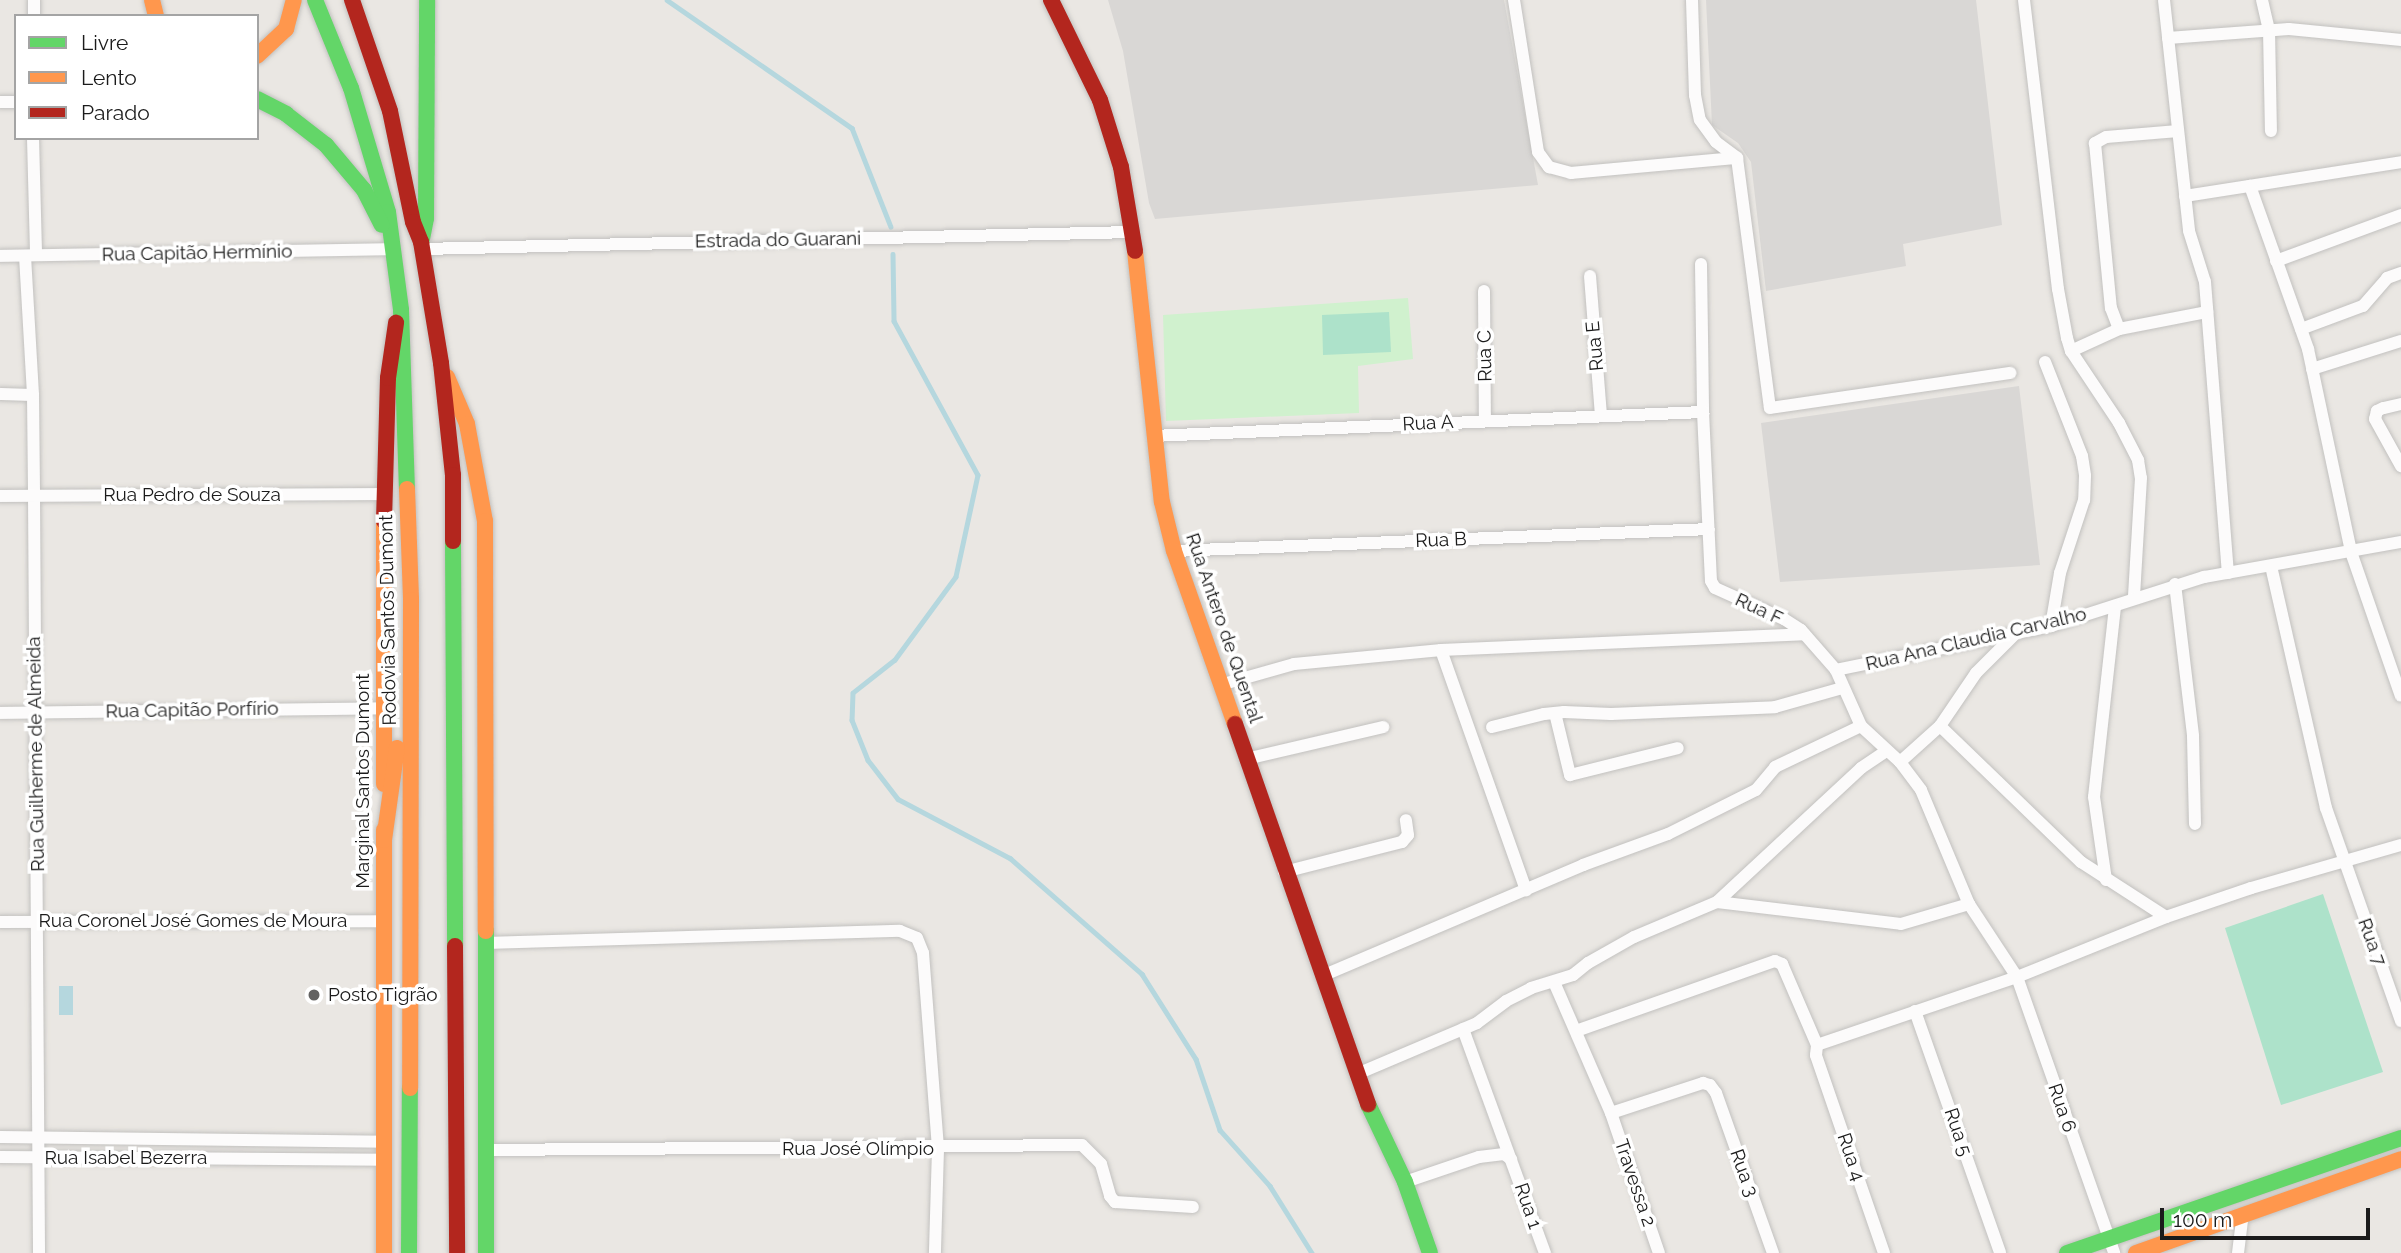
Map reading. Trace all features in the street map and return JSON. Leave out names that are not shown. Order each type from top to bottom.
[{"type":"main road","points":[[259,53],[286,29],[294,0]]},
{"type":"main road","name":"Rodovia Santos Dumont","points":[[315,0],[351,88],[379,173],[394,249],[401,310],[411,600],[409,1253]]},
{"type":"main road","points":[[352,0],[390,111],[413,222],[422,245],[450,439],[455,522],[457,1253]]},
{"type":"main road","points":[[422,245],[426,218],[427,0]]},
{"type":"main road","name":"Rua Antero de Quental","points":[[1051,0],[1104,110],[1121,167],[1133,232],[1162,502],[1174,551],[1284,872],[1373,1119],[1405,1182],[1430,1253]]},
{"type":"main road","points":[[259,100],[286,114],[332,151],[364,190],[379,223],[391,232]]},
{"type":"main road","name":"Marginal Santos Dumont","points":[[384,1253],[384,494],[391,346],[401,310]]},
{"type":"main road","points":[[441,363],[467,424],[485,521],[486,1253]]},
{"type":"main road","points":[[384,841],[397,761],[399,640],[411,600]]},
{"type":"main road","points":[[2067,1253],[2111,1246],[2401,1138]]},
{"type":"main road","points":[[2136,1253],[2401,1159]]},
{"type":"street","points":[[1514,0],[1538,152],[1549,167],[1571,173],[1737,158]]},
{"type":"street","points":[[1692,0],[1695,95],[1700,120],[1716,142],[1737,158],[1770,408],[2010,373]]},
{"type":"street","points":[[2024,0],[2058,289],[2071,351],[2119,422],[2138,460],[2141,478],[2134,597]]},
{"type":"street","points":[[2164,0],[2189,231],[2205,282],[2228,573]]},
{"type":"street","points":[[2262,0],[2269,30],[2271,131]]},
{"type":"street","points":[[2168,38],[2269,30],[2401,40]]},
{"type":"street","points":[[2119,329],[2111,308],[2095,143],[2106,137],[2178,131]]},
{"type":"street","name":"Rua Guilherme de Almeida","points":[[33,140],[30,256],[34,496],[33,712],[39,922],[39,1253]]},
{"type":"street","points":[[2185,196],[2401,162]]},
{"type":"street","points":[[2250,186],[2301,329],[2351,552],[2401,696]]},
{"type":"street","points":[[2276,261],[2401,215]]},
{"type":"street","name":"Estrada do Guarani","points":[[422,245],[1133,232]]},
{"type":"street","name":"Rua Capitão Hermínio","points":[[0,256],[394,249]]},
{"type":"street","name":"Rua F","points":[[1701,264],[1709,574],[1715,588],[1784,619],[1804,634],[1836,670],[1861,726],[1900,762],[1921,790],[1969,904]]},
{"type":"street","points":[[2301,329],[2363,306],[2387,278],[2401,272]]},
{"type":"street","name":"Rua E","points":[[1590,276],[1601,415]]},
{"type":"street","name":"Rua C","points":[[1484,292],[1486,421]]},
{"type":"street","points":[[2071,351],[2119,329],[2207,312]]},
{"type":"street","points":[[2312,369],[2401,341]]},
{"type":"street","points":[[2045,362],[2082,456],[2085,476],[2084,500],[2060,573],[2051,626]]},
{"type":"street","points":[[0,394],[33,395]]},
{"type":"street","points":[[2401,404],[2382,408],[2377,411],[2375,419],[2401,466]]},
{"type":"street","name":"Rua A","points":[[1153,436],[1703,412]]},
{"type":"street","name":"Rua Pedro de Souza","points":[[0,496],[384,494]]},
{"type":"street","name":"Rua B","points":[[1174,551],[1709,528]]},
{"type":"street","name":"Rua Ana Claudia Carvalho","points":[[1836,670],[2051,626],[2175,584],[2401,542]]},
{"type":"street","name":"Rua 7","points":[[2271,566],[2326,808],[2343,863],[2401,1021]]},
{"type":"street","points":[[2175,584],[2193,736],[2195,824]]},
{"type":"street","points":[[2106,880],[2094,797],[2115,606]]},
{"type":"street","points":[[1900,762],[1940,726],[1976,673],[2016,633]]},
{"type":"street","points":[[1220,685],[1294,664],[1441,650],[1804,634]]},
{"type":"street","points":[[1441,650],[1526,890]]},
{"type":"street","points":[[1492,727],[1555,713],[1624,714],[1775,707],[1842,688]]},
{"type":"street","name":"Rua Capitão Porfírio","points":[[0,713],[384,708]]},
{"type":"street","points":[[1555,713],[1570,775],[1678,748]]},
{"type":"street","points":[[1322,976],[1526,890],[1668,834],[1756,790],[1775,767],[1861,726]]},
{"type":"street","points":[[1940,726],[2059,841],[2106,880],[2166,917]]},
{"type":"street","points":[[1246,759],[1383,727]]},
{"type":"street","points":[[1357,1074],[1477,1023],[1506,1001],[1531,988],[1573,975],[1588,963],[1634,937],[1717,902],[1861,768],[1886,751]]},
{"type":"street","points":[[1284,872],[1402,842],[1408,835],[1406,820]]},
{"type":"street","points":[[1817,1045],[2017,977],[2166,917],[2251,888],[2401,845]]},
{"type":"street","points":[[1717,902],[1901,924],[1969,904]]},
{"type":"street","name":"Rua 6","points":[[1969,904],[2017,977],[2111,1246]]},
{"type":"street","name":"Rua Coronel José Gomes de Moura","points":[[0,922],[385,921]]},
{"type":"street","points":[[485,943],[900,931],[917,938],[923,953],[937,1149],[935,1253]]},
{"type":"street","name":"Rua 4","points":[[1576,1031],[1775,961],[1782,964],[1817,1045],[1815,1050],[1884,1253]]},
{"type":"street","name":"Travessa 2","points":[[1554,982],[1611,1113],[1659,1253]]},
{"type":"street","name":"Rua 5","points":[[1915,1011],[2000,1253]]},
{"type":"street","name":"Rua 1","points":[[1463,1029],[1545,1253]]},
{"type":"street","name":"Rua 3","points":[[1611,1113],[1703,1083],[1710,1085],[1716,1093],[1773,1253]]},
{"type":"street","name":"Rua Isabel Bezerra","points":[[0,1137],[386,1142]]},
{"type":"street","points":[[252,1140],[252,1159]]},
{"type":"street","name":"Rua José Olímpio","points":[[486,1150],[937,1149],[1082,1145],[1101,1164],[1110,1196],[1115,1202],[1193,1207]]},
{"type":"street","points":[[1405,1182],[1479,1157],[1504,1154],[1511,1159]]},
{"type":"street","name":"Rua Isabel Bezerra","points":[[0,1157],[386,1160]]},
{"type":"street","points":[[2238,1253],[2243,1214]]},
{"type":"shaded area","points":[[1108,0],[1504,0],[1538,185],[1155,219],[1149,203],[1123,51]]},
{"type":"shaded area","points":[[1706,0],[1976,0],[2002,225],[1903,244],[1906,266],[1766,291],[1751,162],[1738,143],[1712,125]]},
{"type":"shaded area","points":[[2019,386],[2040,565],[1780,582],[1761,423]]},
{"type":"green space","points":[[1408,298],[1413,359],[1358,366],[1359,413],[1166,421],[1163,315]]},
{"type":"green space","points":[[1389,312],[1391,352],[1323,355],[1322,315]]},
{"type":"green space","points":[[2323,894],[2383,1072],[2281,1105],[2225,928]]},
{"type":"water","points":[[59,986],[73,986],[73,1015],[59,1015]]},
{"type":"waterway","points":[[667,0],[852,128],[891,227]]},
{"type":"waterway","points":[[893,254],[894,321],[978,475],[956,577],[895,660],[853,693],[852,720],[868,760],[898,799],[1010,858],[1142,974],[1196,1059],[1220,1130],[1270,1186],[1312,1253]]},
{"type":"traffic: fast","points":[[315,0],[351,88],[388,212],[401,310],[407,489]]},
{"type":"traffic: fast","points":[[422,239],[426,218],[427,0]]},
{"type":"traffic: fast","points":[[259,100],[286,114],[326,145],[364,190],[382,225]]},
{"type":"traffic: fast","points":[[453,541],[455,946]]},
{"type":"traffic: fast","points":[[486,931],[486,1253]]},
{"type":"traffic: fast","points":[[409,1253],[410,1088]]},
{"type":"traffic: fast","points":[[1368,1104],[1405,1182],[1430,1253]]},
{"type":"traffic: fast","points":[[2067,1253],[2401,1138]]},
{"type":"traffic: slow","points":[[152,0],[156,14]]},
{"type":"traffic: slow","points":[[259,54],[286,29],[294,0]]},
{"type":"traffic: slow","points":[[1135,251],[1162,502],[1174,551],[1235,724]]},
{"type":"traffic: slow","points":[[447,377],[467,424],[485,521],[486,931]]},
{"type":"traffic: slow","points":[[407,489],[411,600],[410,1088]]},
{"type":"traffic: slow","points":[[384,521],[384,784]]},
{"type":"traffic: slow","points":[[384,840],[397,748]]},
{"type":"traffic: slow","points":[[384,830],[384,1253]]},
{"type":"traffic: slow","points":[[2136,1253],[2401,1159]]},
{"type":"traffic: jam","points":[[352,0],[390,111],[413,222],[421,242],[441,363],[453,475],[453,541]]},
{"type":"traffic: jam","points":[[1051,0],[1100,100],[1121,167],[1135,251]]},
{"type":"traffic: jam","points":[[384,521],[388,378],[396,323]]},
{"type":"traffic: jam","points":[[1235,724],[1368,1104]]},
{"type":"traffic: jam","points":[[455,946],[457,1253]]},
{"type":"place","name":"Posto Tigrão","points":[[314,995]]}]
